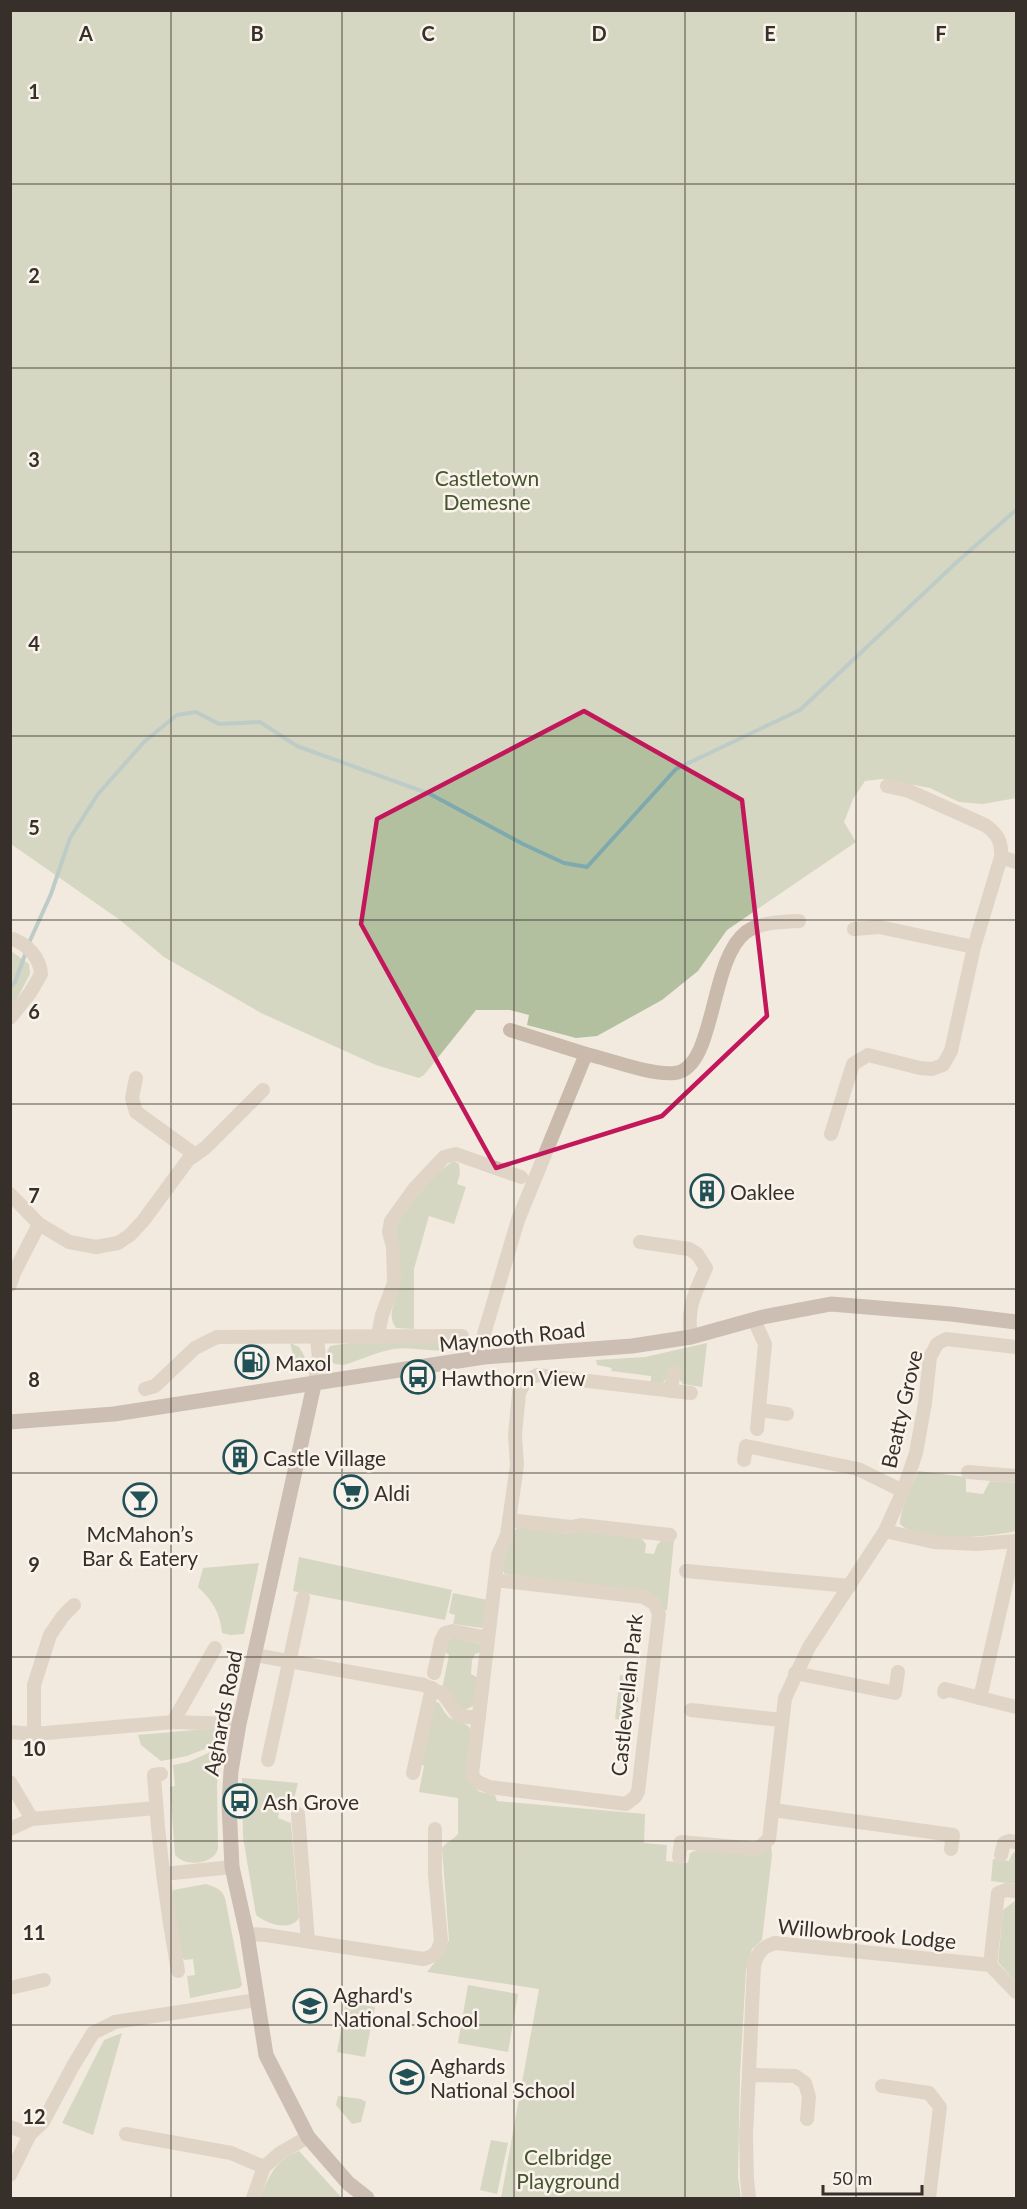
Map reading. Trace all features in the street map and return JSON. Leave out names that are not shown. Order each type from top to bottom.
[{"type":"main road","name":"Maynooth Road","points":[[10,1422],[114,1414],[484,1358],[632,1346],[691,1337],[813,1306],[831,1304],[955,1314],[1017,1322]]},
{"type":"main road","name":"Aghards Road","points":[[314,1384],[239,1724],[231,1771],[229,1805],[232,1867],[247,1934],[267,2055],[308,2137],[340,2175],[367,2199]]},
{"type":"street","points":[[831,1134],[853,1064],[860,1059],[868,1055],[932,1069],[943,1065],[951,1051],[974,947],[1001,857],[1002,844],[995,832],[985,825],[909,791],[887,786]]},
{"type":"street","points":[[1001,857],[1017,862]]},
{"type":"street","points":[[510,1030],[654,1072],[673,1074],[684,1071],[692,1064],[700,1049],[720,975],[730,952],[746,932],[773,922],[799,921]]},
{"type":"street","points":[[854,929],[879,927],[974,947]]},
{"type":"street","points":[[10,1018],[30,993],[41,974],[39,963],[23,945]]},
{"type":"street","points":[[484,1358],[482,1347],[484,1335],[518,1220],[586,1054]]},
{"type":"street","points":[[136,1078],[132,1098],[136,1112],[194,1154]]},
{"type":"street","points":[[10,1194],[39,1224],[58,1237],[78,1245],[96,1247],[118,1243],[143,1221],[194,1154],[205,1148],[263,1090]]},
{"type":"street","points":[[378,1335],[382,1315],[394,1283],[393,1246],[389,1232],[391,1221],[414,1189],[444,1158],[456,1155],[521,1177]]},
{"type":"street","points":[[10,1285],[39,1224]]},
{"type":"street","points":[[640,1242],[689,1249],[697,1254],[706,1268],[689,1309],[691,1337]]},
{"type":"street","points":[[754,1320],[765,1344],[757,1429]]},
{"type":"street","points":[[145,1389],[155,1386],[195,1348],[217,1337],[462,1336]]},
{"type":"street","points":[[314,1384],[318,1359],[317,1337]]},
{"type":"street","name":"Beatty Grove","points":[[679,1857],[681,1842],[758,1849],[769,1839],[785,1698],[795,1673],[825,1621],[885,1530],[903,1491],[916,1453],[930,1357],[937,1344],[946,1339],[1017,1347]]},
{"type":"street","points":[[670,1391],[674,1373]]},
{"type":"street","name":"Castlewellan Park","points":[[495,1580],[644,1597],[655,1604],[658,1614],[638,1792],[626,1804],[482,1785],[476,1781],[472,1773],[479,1718],[488,1638],[498,1555],[507,1534],[516,1465],[515,1435],[519,1392],[529,1378],[537,1375],[691,1393]]},
{"type":"street","points":[[760,1410],[787,1414]]},
{"type":"street","name":"Beatty Grove","points":[[744,1460],[746,1446],[858,1469],[903,1491]]},
{"type":"street","points":[[968,1472],[1017,1476]]},
{"type":"street","points":[[509,1520],[571,1527],[581,1525],[652,1540],[670,1535]]},
{"type":"street","points":[[885,1530],[934,1542],[977,1544],[1016,1541],[980,1698]]},
{"type":"street","points":[[686,1571],[850,1586]]},
{"type":"street","points":[[268,1760],[291,1663],[303,1598]]},
{"type":"street","points":[[34,1734],[34,1685],[50,1635],[74,1605]]},
{"type":"street","points":[[434,1673],[445,1633],[453,1630],[488,1638]]},
{"type":"street","points":[[173,1722],[215,1648]]},
{"type":"street","points":[[254,1655],[291,1663],[392,1678],[432,1688],[443,1694],[459,1716],[479,1718]]},
{"type":"street","points":[[795,1673],[895,1694],[898,1672]]},
{"type":"street","points":[[413,1773],[432,1688]]},
{"type":"street","points":[[944,1692],[945,1689],[1017,1707]]},
{"type":"street","points":[[691,1710],[781,1720]]},
{"type":"street","points":[[10,1732],[34,1734],[173,1722],[239,1724]]},
{"type":"street","points":[[161,1774],[154,1775],[156,1808],[163,1874],[178,1971]]},
{"type":"street","points":[[10,1782],[32,1819]]},
{"type":"street","points":[[10,1829],[32,1819],[156,1808]]},
{"type":"street","points":[[773,1810],[953,1835],[951,1849]]},
{"type":"street","points":[[298,1814],[308,1941]]},
{"type":"street","points":[[247,1934],[423,1959],[434,1955],[439,1949],[441,1940],[435,1875],[435,1829]]},
{"type":"street","points":[[1001,1855],[1004,1843],[1017,1842]]},
{"type":"street","points":[[163,1874],[232,1867]]},
{"type":"street","points":[[1014,1891],[1006,1890],[998,1893],[990,1965],[1017,1992]]},
{"type":"street","name":"Willowbrook Lodge","points":[[749,2199],[746,2136],[754,1965],[762,1949],[775,1943],[990,1965]]},
{"type":"street","points":[[10,1988],[44,1980]]},
{"type":"street","points":[[10,2175],[30,2134],[43,2122],[93,2033],[115,2022],[257,2000]]},
{"type":"street","points":[[750,2075],[795,2076],[805,2083],[809,2097],[807,2119]]},
{"type":"street","points":[[882,2086],[929,2093],[940,2107],[928,2199]]},
{"type":"street","points":[[10,2127],[30,2134]]},
{"type":"street","points":[[126,2134],[231,2153],[264,2167]]},
{"type":"street","points":[[253,2199],[264,2167],[271,2159],[308,2137]]},
{"type":"highlighted area","points":[[584,711],[742,800],[767,1016],[662,1116],[496,1168],[361,924],[377,819]]},
{"type":"green space","name":"Castletown Demesne","points":[[11,11],[1016,11],[1016,798],[983,804],[959,802],[930,788],[882,779],[865,781],[853,799],[844,822],[856,842],[727,930],[698,971],[662,1000],[597,1036],[576,1038],[527,1025],[529,1015],[510,1010],[476,1010],[424,1075],[419,1078],[376,1065],[261,1013],[164,957],[120,920],[11,844]]},
{"type":"green space","points":[[11,951],[29,964],[30,974],[11,1010]]},
{"type":"green space","points":[[454,1161],[459,1164],[460,1174],[457,1184],[466,1187],[454,1224],[429,1216],[414,1269],[414,1329],[396,1328],[392,1318],[397,1281],[395,1227],[404,1210],[420,1190]]},
{"type":"green space","points":[[468,1339],[469,1344],[452,1350],[394,1349],[344,1365],[335,1364],[326,1359],[330,1346],[350,1343],[452,1343]]},
{"type":"green space","points":[[290,1343],[299,1347],[305,1357],[304,1362],[297,1369]]},
{"type":"green space","points":[[707,1343],[702,1387],[683,1384],[679,1379],[679,1369],[670,1369],[662,1384],[651,1382],[651,1376],[611,1371],[612,1368],[597,1365],[596,1360],[645,1357]]},
{"type":"green space","points":[[918,1471],[966,1477],[966,1492],[983,1494],[990,1481],[1016,1483],[1016,1531],[973,1537],[939,1537],[910,1530],[900,1524],[904,1506]]},
{"type":"green space","points":[[518,1527],[570,1534],[579,1531],[641,1538],[646,1544],[645,1553],[654,1554],[657,1545],[662,1540],[674,1540],[667,1610],[664,1610],[657,1597],[641,1590],[620,1591],[505,1574],[503,1571],[506,1547]]},
{"type":"green space","points":[[299,1557],[452,1590],[445,1620],[293,1591]]},
{"type":"green space","points":[[259,1563],[244,1634],[222,1633],[220,1619],[215,1608],[198,1587],[203,1568]]},
{"type":"green space","points":[[453,1593],[488,1600],[485,1623],[482,1628],[453,1624],[455,1615],[449,1613]]},
{"type":"green space","points":[[452,1637],[481,1644],[481,1652],[475,1654],[472,1660],[471,1674],[478,1678],[473,1706],[465,1710],[460,1709],[442,1689],[449,1655],[444,1651],[446,1643]]},
{"type":"green space","points":[[620,1675],[632,1677],[630,1696],[638,1697],[638,1702],[629,1701],[627,1721],[615,1719]]},
{"type":"green space","name":"Celbridge Playground","points":[[436,1702],[450,1717],[470,1728],[470,1783],[480,1792],[495,1795],[497,1801],[645,1814],[644,1843],[667,1845],[666,1861],[688,1863],[690,1853],[697,1850],[756,1855],[771,1845],[772,1855],[762,1940],[752,1949],[746,1970],[740,2075],[738,2177],[741,2198],[501,2198],[539,1989],[427,1972],[444,1951],[449,1940],[442,1848],[458,1834],[458,1798],[419,1792],[424,1766],[421,1764]]},
{"type":"green space","points":[[217,1728],[225,1733],[223,1742],[187,1756],[161,1761],[141,1745],[138,1735]]},
{"type":"green space","points":[[222,1747],[217,1784],[218,1849],[211,1858],[205,1861],[192,1863],[185,1861],[175,1855],[170,1787],[175,1786],[173,1765],[188,1762]]},
{"type":"green space","points":[[242,1778],[298,1783],[293,1803],[280,1802],[278,1818],[291,1823],[299,1918],[290,1925],[272,1924],[256,1915],[243,1837]]},
{"type":"green space","points":[[1016,1851],[1016,1884],[991,1881],[993,1859],[1009,1861]]},
{"type":"green space","points":[[206,1884],[220,1890],[224,1895],[242,1985],[239,1988],[190,1998],[187,1976],[195,1975],[193,1959],[185,1960],[179,1955],[172,1894],[173,1890]]},
{"type":"green space","points":[[1016,1900],[1016,1982],[998,1962],[1003,1910]]},
{"type":"green space","points":[[468,1985],[518,1994],[508,2052],[458,2043]]},
{"type":"green space","name":"Aghard's National School","points":[[346,2002],[375,2007],[365,2057],[337,2052]]},
{"type":"green space","points":[[122,2033],[93,2135],[62,2123],[104,2040]]},
{"type":"green space","points":[[338,2096],[361,2099],[366,2102],[361,2122],[352,2124],[336,2105]]},
{"type":"green space","points":[[491,2140],[508,2143],[497,2194],[480,2190]]},
{"type":"green space","points":[[299,2151],[341,2198],[260,2198],[278,2164]]},
{"type":"waterway","points":[[28,945],[51,894],[70,838],[98,794],[145,741],[177,715],[196,712],[219,724],[260,722],[297,746],[430,794],[523,844],[564,863],[587,867],[676,769],[800,710],[958,561],[1016,510]]},
{"type":"waterway","points":[[10,987],[15,982],[26,952]]},
{"type":"place","name":"Oaklee","points":[[707,1191]]},
{"type":"place","name":"Maxol","points":[[252,1362]]},
{"type":"place","name":"Hawthorn View","points":[[418,1377]]},
{"type":"place","name":"Castle Village","points":[[240,1457]]},
{"type":"place","name":"Aldi","points":[[351,1492]]},
{"type":"place","name":"McMahon’s Bar & Eatery","points":[[140,1500]]},
{"type":"place","name":"Ash Grove","points":[[240,1801]]},
{"type":"place","name":"Aghard's National School","points":[[310,2006]]},
{"type":"place","name":"Aghards National School","points":[[407,2077]]}]
